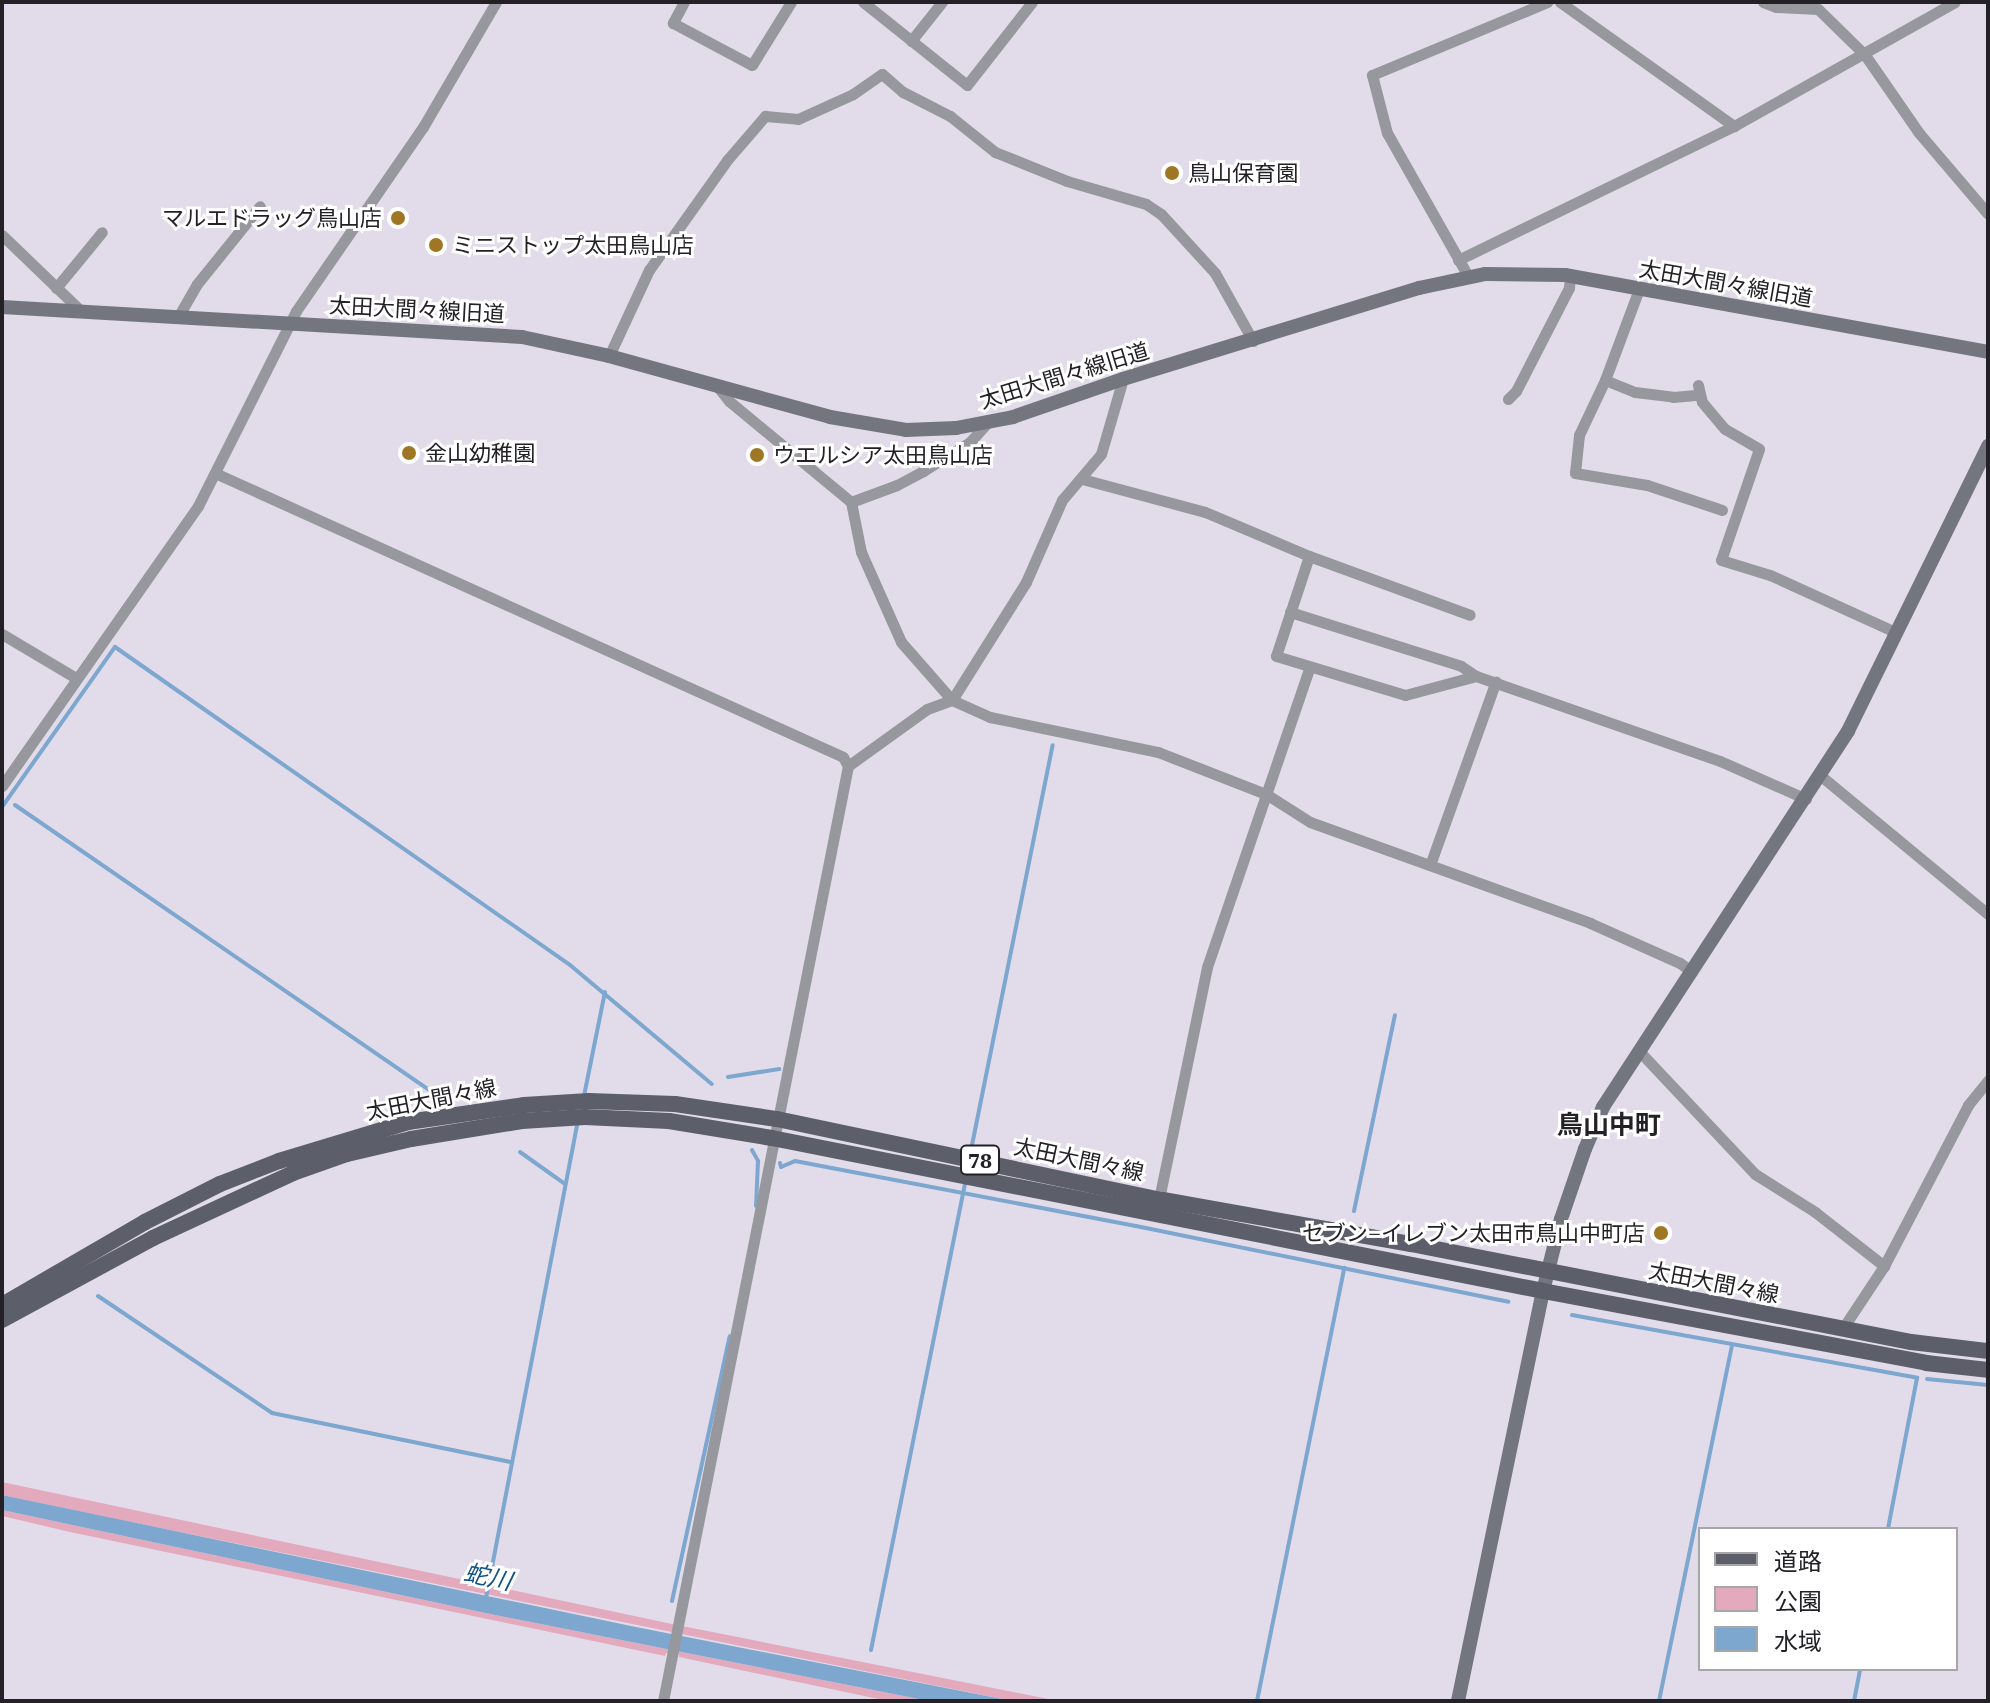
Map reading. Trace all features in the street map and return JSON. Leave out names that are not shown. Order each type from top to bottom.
[{"type":"main road","name":"太田大間々線","points":[[2,1305],[145,1222],[220,1184],[339,1141],[408,1122],[510,1107],[589,1101],[675,1104],[777,1119],[1159,1199],[1911,1342],[1988,1351]]},
{"type":"main road","name":"太田大間々線","points":[[2,1320],[153,1238],[241,1195],[347,1154],[411,1139],[522,1121],[585,1117],[669,1121],[772,1138],[1543,1291],[1926,1363],[1988,1370]]},
{"type":"street","points":[[2,786],[198,506],[289,323],[423,127],[496,2]]},
{"type":"street","points":[[684,2],[673,23],[752,65],[791,2]]},
{"type":"street","points":[[863,2],[967,85],[1032,2]]},
{"type":"street","points":[[911,41],[942,2]]},
{"type":"street","points":[[1468,276],[1387,133],[1372,75],[1547,2]]},
{"type":"street","points":[[1763,2],[1776,7],[1818,9],[1865,55],[1927,144],[1988,214]]},
{"type":"street","points":[[1458,260],[1734,126],[1955,2]]},
{"type":"street","points":[[1564,3],[1734,126]]},
{"type":"street","points":[[609,356],[649,270],[728,159],[765,116],[798,119],[853,94],[882,74],[903,92],[950,116],[995,152],[1067,181],[1146,204],[1161,214],[1215,273],[1253,341]]},
{"type":"street","points":[[178,317],[197,284],[260,206]]},
{"type":"street","points":[[56,288],[102,232]]},
{"type":"street","points":[[2,235],[79,309]]},
{"type":"street","name":"太田大間々線旧道","points":[[2,307],[79,309],[522,337],[609,356],[876,428],[935,430],[986,424],[1123,379],[1468,276],[1521,273],[1570,276],[1988,352]]},
{"type":"street","points":[[1508,399],[1569,288],[1570,276]]},
{"type":"street","points":[[1639,289],[1576,446],[1575,473],[1647,485],[1722,510]]},
{"type":"street","points":[[848,766],[927,709],[952,700],[1019,594],[1062,500],[1101,454],[1123,379]]},
{"type":"street","points":[[1605,380],[1648,395],[1698,390],[1725,429],[1759,449],[1721,560],[1770,575],[1895,632]]},
{"type":"street","points":[[718,387],[729,401],[851,502],[861,552],[901,642],[952,700],[990,717],[1158,752],[1266,794],[1310,822],[1590,923],[1680,963],[1692,972]]},
{"type":"street","points":[[851,502],[897,485],[923,471],[970,442],[986,424]]},
{"type":"street","points":[[1458,1701],[1543,1291],[1585,1149],[1603,1107],[1821,776],[1863,703],[1988,446]]},
{"type":"street","points":[[215,473],[820,746],[843,757],[848,766],[663,1701]]},
{"type":"street","points":[[1082,479],[1205,512],[1309,556],[1470,615]]},
{"type":"street","points":[[1309,556],[1276,656],[1405,695],[1476,676]]},
{"type":"street","points":[[1290,612],[1461,666],[1476,676],[1720,761],[1806,799]]},
{"type":"street","points":[[2,634],[76,678]]},
{"type":"street","points":[[1159,1199],[1207,967],[1310,667]]},
{"type":"street","points":[[1430,865],[1496,681]]},
{"type":"street","points":[[1821,776],[1988,914]]},
{"type":"street","points":[[1640,1052],[1755,1174],[1815,1212],[1884,1266]]},
{"type":"street","points":[[1843,1328],[1884,1266],[1913,1204],[1968,1105],[1988,1080]]},
{"type":"green space","points":[[2,1482],[672,1624],[1058,1701],[1012,1701],[116,1519],[2,1495]]},
{"type":"green space","points":[[2,1510],[495,1615],[929,1701],[888,1701],[679,1657],[679,1654],[666,1653],[665,1656],[70,1532],[2,1516]]},
{"type":"water","points":[[2,1495],[636,1627],[1012,1701],[929,1701],[495,1615],[2,1510]]},
{"type":"waterway","points":[[2,807],[115,647],[570,965],[712,1084]]},
{"type":"waterway","points":[[970,1155],[1053,745]]},
{"type":"waterway","points":[[15,805],[435,1094]]},
{"type":"waterway","points":[[584,1096],[605,992]]},
{"type":"waterway","points":[[1354,1211],[1395,1015]]},
{"type":"waterway","points":[[728,1077],[779,1069]]},
{"type":"waterway","name":"蛇川","points":[[486,1598],[578,1120]]},
{"type":"waterway","points":[[752,1150],[758,1161],[756,1206]]},
{"type":"waterway","points":[[520,1152],[565,1184]]},
{"type":"waterway","points":[[780,1163],[781,1167],[795,1161],[1136,1226],[1508,1302]]},
{"type":"waterway","points":[[871,1650],[966,1179]]},
{"type":"waterway","points":[[1257,1701],[1344,1268]]},
{"type":"waterway","points":[[98,1296],[272,1413],[511,1462]]},
{"type":"waterway","points":[[1572,1315],[1917,1378],[1888,1527]]},
{"type":"waterway","points":[[672,1601],[730,1336]]},
{"type":"waterway","points":[[1659,1701],[1732,1345]]},
{"type":"waterway","points":[[1927,1379],[1988,1385]]},
{"type":"waterway","points":[[1854,1701],[1860,1671]]},
{"type":"place","name":"鳥山保育園","points":[[1172,173]]},
{"type":"place","name":"マルエドラッグ鳥山店","points":[[398,218]]},
{"type":"place","name":"ミニストップ太田鳥山店","points":[[436,245]]},
{"type":"place","name":"金山幼稚園","points":[[409,453]]},
{"type":"place","name":"ウエルシア太田鳥山店","points":[[757,455]]},
{"type":"place","name":"セブン−イレブン太田市鳥山中町店","points":[[1661,1233]]},
{"type":"district","name":"鳥山中町","points":[[1609,1125]]}]
